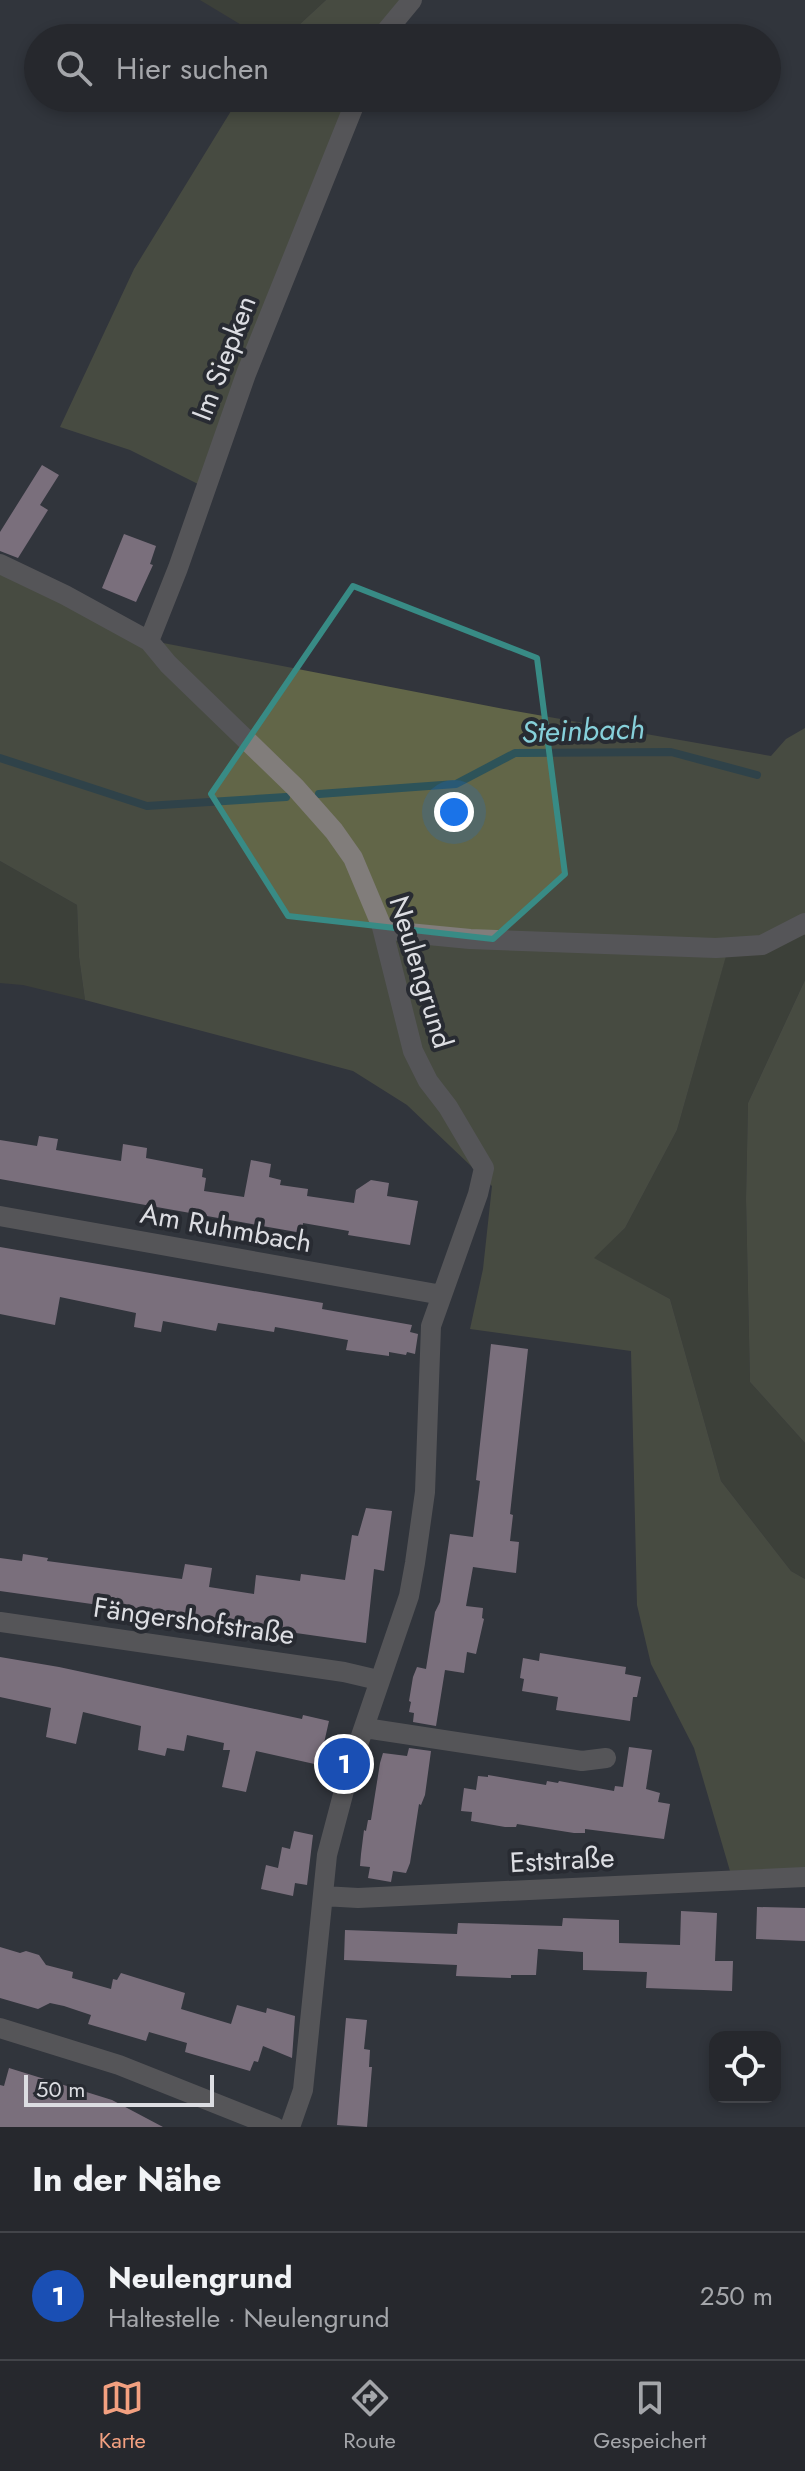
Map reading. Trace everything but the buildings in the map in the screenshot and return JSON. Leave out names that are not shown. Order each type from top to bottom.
[{"type":"street","points":[[392,24],[412,0]]},
{"type":"street","name":"Im Siepken","points":[[149,641],[246,374],[351,112]]},
{"type":"street","name":"Neulengrund","points":[[0,564],[149,641],[168,664],[295,787],[334,831],[353,858],[382,927],[413,1051],[428,1081],[448,1107],[484,1168],[478,1194],[431,1326],[425,1492],[409,1596],[378,1680],[327,1855],[303,2090],[290,2127]]},
{"type":"street","points":[[382,927],[408,933],[470,939],[716,948],[762,945],[805,923]]},
{"type":"street","name":"Am Ruhmbach","points":[[0,1216],[442,1295]]},
{"type":"street","name":"Fängershofstraße","points":[[0,1622],[329,1669],[378,1680]]},
{"type":"street","points":[[365,1728],[582,1761],[606,1758]]},
{"type":"street","name":"Eststraße","points":[[323,1896],[358,1898],[805,1877]]},
{"type":"street","points":[[0,2028],[119,2065],[275,2127]]},
{"type":"highlighted area","points":[[353,586],[537,658],[565,874],[493,939],[288,916],[211,794]]},
{"type":"green space","points":[[200,0],[326,0],[300,24],[240,24]]},
{"type":"green space","points":[[326,0],[407,0],[390,24],[300,24]]},
{"type":"green space","points":[[230,112],[348,112],[202,486],[130,450],[60,427],[134,269]]},
{"type":"green space","points":[[0,567],[158,642],[504,709],[771,756],[786,739],[805,728],[805,935],[730,942],[677,1130],[625,1228],[594,1258],[670,1299],[721,1481],[791,1571],[805,1579],[805,1868],[730,1871],[694,1748],[651,1664],[637,1605],[631,1351],[470,1329],[483,1269],[492,1186],[407,1105],[353,1071],[85,1000],[77,905],[0,861]]},
{"type":"green space","points":[[0,861],[77,905],[85,1000],[23,985],[0,983]]},
{"type":"green space","points":[[805,935],[805,980],[748,1103],[746,1199],[750,1382],[805,1443],[805,1579],[791,1571],[721,1481],[670,1299],[593,1258],[625,1228],[677,1130],[730,941]]},
{"type":"green space","points":[[805,980],[805,1443],[750,1382],[746,1199],[748,1103]]},
{"type":"waterway","name":"Steinbach","points":[[319,794],[456,784],[515,753],[671,752],[757,775]]},
{"type":"waterway","name":"Steinbach","points":[[0,758],[147,806],[286,797]]},
{"type":"place","name":"Neulengrund","points":[[344,1764]]}]
